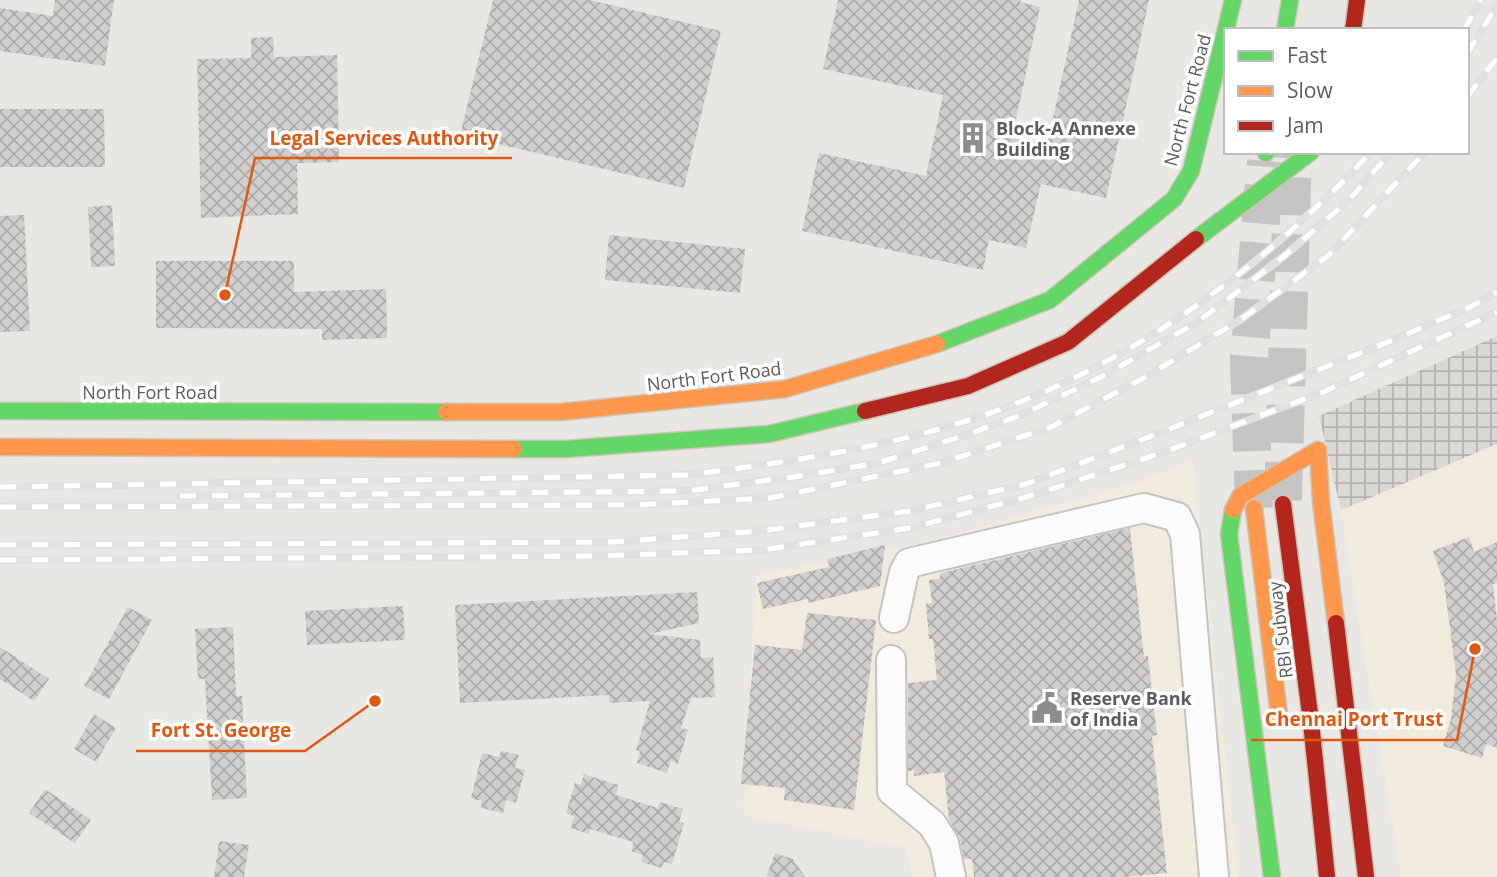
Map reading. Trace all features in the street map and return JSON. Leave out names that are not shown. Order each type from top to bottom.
[{"type":"main road","name":"North Fort Road","points":[[1226,28],[1233,0]]},
{"type":"main road","points":[[1284,28],[1290,0]]},
{"type":"main road","points":[[1353,28],[1357,0]]},
{"type":"main road","name":"North Fort Road","points":[[0,411],[561,412],[786,389],[918,351],[1050,300],[1178,202],[1191,171],[1224,37]]},
{"type":"main road","points":[[0,447],[565,449],[769,434],[968,386],[1068,342],[1205,224],[1308,154]]},
{"type":"main road","points":[[1272,877],[1229,534],[1230,519],[1240,496],[1318,450],[1321,502],[1366,877]]},
{"type":"main road","name":"RBI Subway","points":[[1283,504],[1311,722],[1327,877]]},
{"type":"main road","name":"RBI Subway","points":[[1254,508],[1281,729]]},
{"type":"street","points":[[894,618],[904,572],[909,564],[1144,508],[1177,517],[1185,534],[1214,877]]},
{"type":"street","points":[[891,660],[892,791],[932,824],[944,843],[951,877]]},
{"type":"shaded area","points":[[1497,336],[1497,444],[1341,510],[1319,416]]},
{"type":"shaded area","points":[[1497,444],[1497,877],[1401,877],[1341,510]]},
{"type":"shaded area","points":[[1192,460],[1239,877],[913,877],[906,848],[743,815],[756,576],[920,544],[1144,480]]},
{"type":"building","points":[[55,0],[114,0],[105,66],[0,51],[0,8],[53,16]]},
{"type":"building","points":[[493,0],[590,0],[721,31],[684,188],[460,135]]},
{"type":"building","name":"Block-A Annexe Building","points":[[838,0],[1021,0],[1020,2],[1040,7],[1012,138],[1047,145],[1079,0],[1149,0],[1106,198],[1041,184],[1026,248],[989,240],[983,270],[802,231],[819,153],[926,176],[943,95],[823,69]]},
{"type":"building","points":[[273,37],[274,57],[337,55],[339,162],[297,163],[298,214],[201,218],[197,59],[251,58],[251,38]]},
{"type":"building","points":[[0,109],[104,109],[105,167],[0,167]]},
{"type":"building","points":[[112,205],[115,266],[91,267],[88,207]]},
{"type":"building","points":[[24,215],[30,331],[0,332],[0,216]]},
{"type":"building","points":[[609,235],[745,249],[740,293],[605,280]]},
{"type":"building","points":[[156,261],[294,261],[294,292],[386,289],[387,338],[322,340],[322,329],[156,328]]},
{"type":"building","name":"Reserve Bank of India","points":[[1130,528],[1144,657],[1148,656],[1157,735],[1152,736],[1167,873],[1126,877],[974,877],[972,859],[964,859],[960,839],[949,820],[944,772],[914,776],[914,770],[908,771],[908,683],[937,680],[926,604],[932,603],[929,580],[939,579],[941,573]]},
{"type":"building","points":[[1469,537],[1474,552],[1497,542],[1497,583],[1493,584],[1497,620],[1497,748],[1486,744],[1482,758],[1443,746],[1451,719],[1456,674],[1444,583],[1433,551]]},
{"type":"building","points":[[885,545],[880,586],[808,603],[808,599],[763,609],[757,583],[829,567],[828,559]]},
{"type":"building","points":[[697,592],[699,623],[649,634],[700,640],[701,658],[713,657],[715,697],[691,698],[681,728],[688,730],[678,764],[671,761],[667,773],[637,763],[640,751],[636,750],[650,701],[609,703],[609,695],[460,703],[455,605]]},
{"type":"building","points":[[403,606],[405,640],[307,645],[305,611]]},
{"type":"building","points":[[128,607],[152,620],[109,699],[84,686]]},
{"type":"building","points":[[807,613],[876,620],[854,810],[784,800],[785,788],[741,784],[755,645],[802,650]]},
{"type":"building","points":[[233,627],[236,696],[242,696],[247,798],[212,800],[205,679],[198,679],[195,629]]},
{"type":"building","points":[[0,647],[49,679],[34,701],[0,679]]},
{"type":"building","points":[[94,714],[116,728],[96,762],[74,749]]},
{"type":"building","points":[[501,751],[519,755],[515,768],[525,770],[516,803],[506,800],[503,813],[481,808],[482,801],[471,798],[482,753],[499,757]]},
{"type":"building","points":[[584,774],[618,785],[616,795],[658,808],[660,802],[683,809],[679,822],[684,823],[672,864],[664,862],[662,868],[641,862],[643,855],[632,852],[633,842],[590,829],[589,834],[571,828],[574,816],[566,813],[575,783],[581,785]]},
{"type":"building","points":[[45,789],[91,820],[75,843],[29,813]]},
{"type":"building","points":[[219,841],[249,845],[244,877],[214,877]]},
{"type":"building","points":[[775,853],[793,859],[805,877],[766,877]]},
{"type":"tunnel","points":[[1283,500],[1293,154]]},
{"type":"tunnel","points":[[1254,508],[1249,358],[1266,161]]},
{"type":"railway","points":[[1465,28],[1481,0]]},
{"type":"railway","points":[[1469,51],[1497,5]]},
{"type":"railway","points":[[1469,94],[1497,58]]},
{"type":"railway","points":[[0,487],[687,475],[861,448],[929,432],[1021,401],[1078,376],[1185,314],[1283,238],[1369,154]]},
{"type":"railway","points":[[180,496],[686,491],[878,463],[1021,415],[1103,376],[1196,323],[1283,257],[1349,200],[1389,154]]},
{"type":"railway","points":[[0,507],[633,505],[770,498],[941,463],[1051,427],[1149,375],[1240,320],[1329,255],[1423,154]]},
{"type":"railway","points":[[0,545],[613,542],[760,531],[910,511],[1026,484],[1393,340],[1470,307],[1497,292]]},
{"type":"railway","points":[[0,560],[599,556],[762,550],[910,528],[1027,497],[1167,451],[1323,392],[1497,312]]},
{"type":"traffic: fast","points":[[1226,28],[1233,0]]},
{"type":"traffic: fast","points":[[1285,28],[1290,0]]},
{"type":"traffic: fast","points":[[937,344],[1050,300],[1174,199],[1191,171],[1224,37]]},
{"type":"traffic: fast","points":[[1196,239],[1308,154]]},
{"type":"traffic: fast","points":[[0,411],[446,412]]},
{"type":"traffic: fast","points":[[514,449],[565,449],[769,434],[865,411]]},
{"type":"traffic: fast","points":[[1233,510],[1229,534],[1272,877]]},
{"type":"traffic: slow","points":[[446,412],[561,412],[785,389],[937,344]]},
{"type":"traffic: slow","points":[[0,447],[514,449]]},
{"type":"traffic: slow","points":[[1233,510],[1240,496],[1318,450],[1321,502],[1336,623]]},
{"type":"traffic: slow","points":[[1254,508],[1279,715]]},
{"type":"traffic: jam","points":[[1353,28],[1357,0]]},
{"type":"traffic: jam","points":[[865,411],[968,386],[1068,342],[1196,239]]},
{"type":"traffic: jam","points":[[1283,504],[1311,722],[1327,877]]},
{"type":"traffic: jam","points":[[1336,623],[1366,877]]},
{"type":"place","name":"Block-A Annexe Building","points":[[973,138]]},
{"type":"place","name":"Legal Services Authority","points":[[225,295]]},
{"type":"place","name":"Chennai Port Trust","points":[[1475,649]]},
{"type":"place","name":"Fort St. George","points":[[375,701]]},
{"type":"place","name":"Reserve Bank of India","points":[[1047,708]]}]
